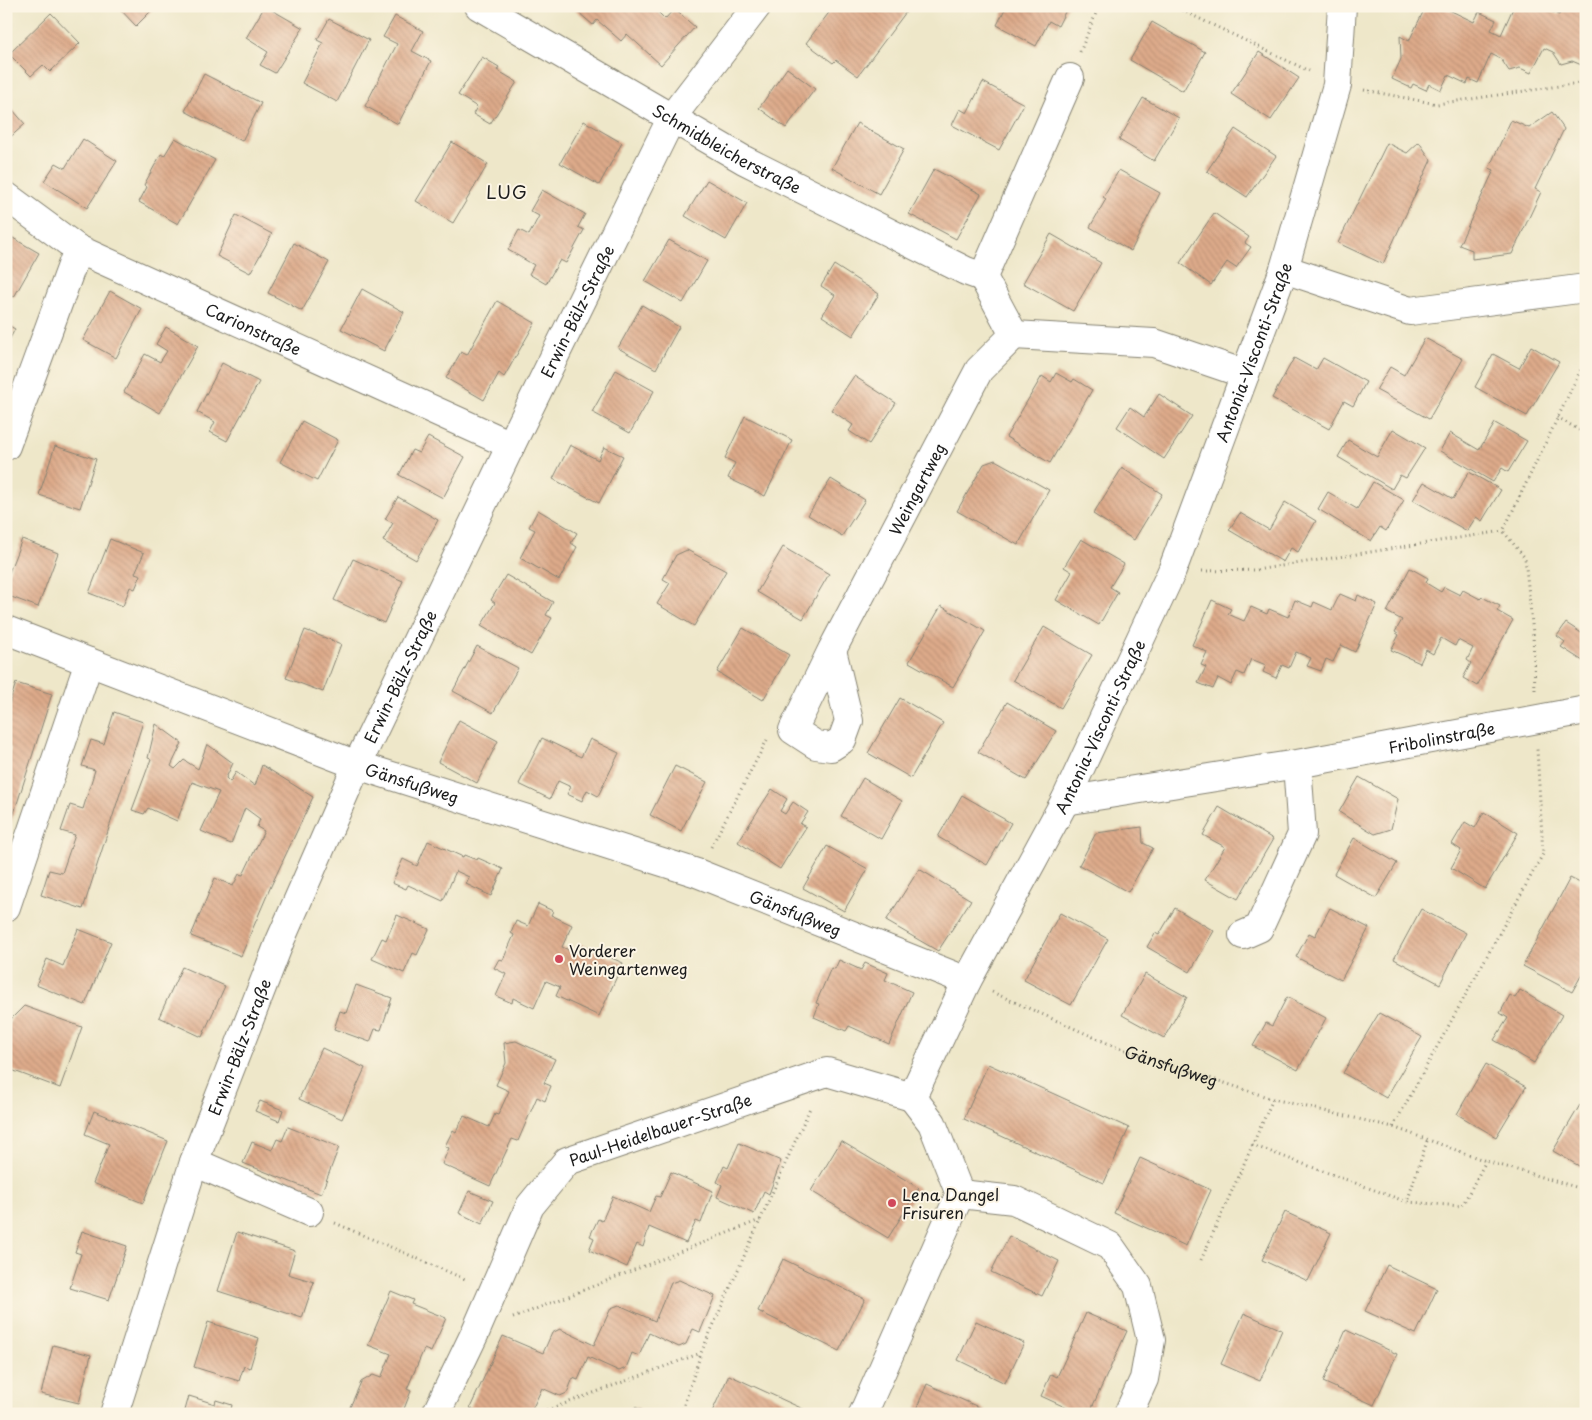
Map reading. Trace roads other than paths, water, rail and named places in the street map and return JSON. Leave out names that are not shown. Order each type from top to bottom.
[{"type":"street","name":"Schmidbleicherstraße","points":[[479,6],[744,160],[966,271],[982,277]]},
{"type":"street","name":"Erwin-Bälz-Straße","points":[[114,1414],[194,1162],[280,942],[357,765],[510,445],[672,117],[757,6]]},
{"type":"street","name":"Antonia-Visconti-Straße","points":[[912,1097],[967,980],[1064,801],[1172,571],[1284,269],[1338,85],[1342,6]]},
{"type":"street","points":[[1070,78],[982,277],[1014,335],[1154,343],[1245,374]]},
{"type":"street","name":"Carionstraße","points":[[6,196],[78,249],[510,445]]},
{"type":"street","points":[[6,446],[78,249]]},
{"type":"street","points":[[1284,269],[1410,311],[1586,288]]},
{"type":"street","name":"Weingartweg","points":[[832,650],[849,721],[842,740],[831,747],[816,745],[793,730],[832,650],[979,370],[1014,335]]},
{"type":"street","name":"Gänsfußweg","points":[[6,630],[357,765],[697,873],[967,980]]},
{"type":"street","points":[[6,907],[89,662]]},
{"type":"street","name":"Fribolinstraße","points":[[1064,801],[1297,764],[1535,718],[1586,710]]},
{"type":"street","points":[[1243,935],[1259,928],[1302,834],[1297,764]]},
{"type":"street","name":"Paul-Heidelbauer-Straße","points":[[436,1414],[494,1292],[530,1206],[566,1161],[827,1072],[912,1097]]},
{"type":"street","points":[[863,1414],[960,1194],[932,1123],[912,1097]]},
{"type":"street","points":[[194,1162],[309,1212]]},
{"type":"street","points":[[960,1194],[1014,1200],[1110,1246],[1138,1286],[1151,1340],[1144,1379],[1128,1414]]},
{"type":"place","name":"Vorderer Weingartenweg","points":[[559,959]]},
{"type":"place","name":"Lena Dangel Frisuren","points":[[892,1203]]},
{"type":"district","name":"LUG","points":[[507,191]]}]
